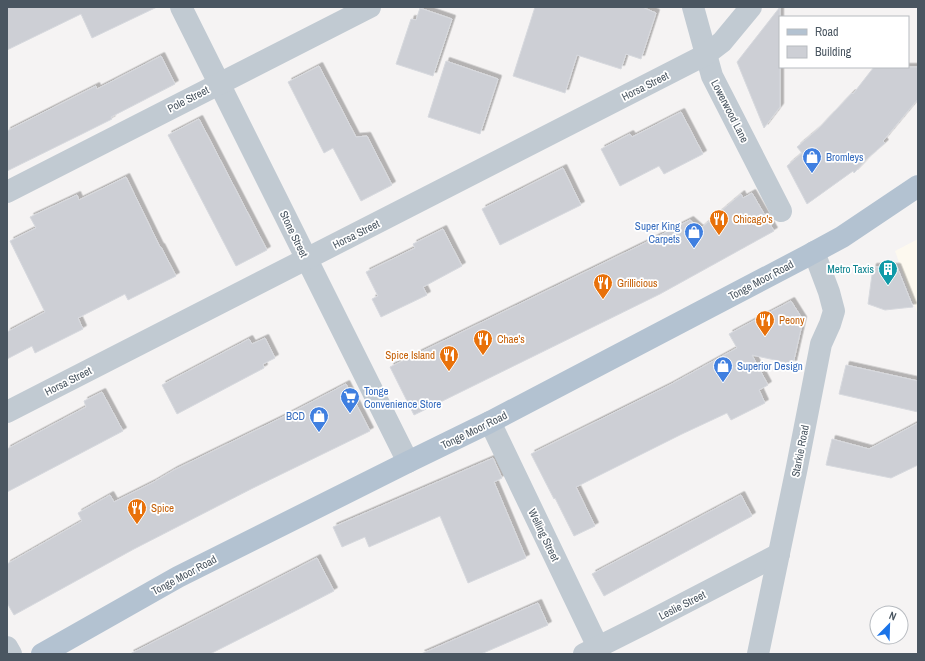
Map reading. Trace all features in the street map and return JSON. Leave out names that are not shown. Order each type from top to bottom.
[{"type":"main road","name":"Tonge Moor Road","points":[[42,654],[178,577],[490,422],[842,237],[910,191],[918,170]]},
{"type":"street","name":"Stone Street","points":[[181,7],[408,462]]},
{"type":"street","name":"Pole Street","points":[[7,192],[370,7]]},
{"type":"street","name":"Lowerwood Lane","points":[[692,7],[712,76],[781,211]]},
{"type":"street","name":"Horsa Street","points":[[7,412],[705,55],[722,42],[751,7]]},
{"type":"street","name":"Starkie Road","points":[[758,654],[821,344],[834,311],[829,292],[814,252]]},
{"type":"street","name":"Welling Street","points":[[490,422],[591,650]]},
{"type":"street","name":"Leslie Street","points":[[591,650],[655,619],[779,554]]},
{"type":"street","points":[[7,647],[11,654]]},
{"type":"shaded area","points":[[918,239],[918,315],[895,251]]},
{"type":"building","points":[[7,7],[157,7],[92,38],[81,14],[7,50]]},
{"type":"building","points":[[535,7],[642,7],[656,13],[641,59],[626,54],[621,69],[577,55],[565,93],[513,76]]},
{"type":"building","points":[[780,7],[780,107],[764,128],[737,62]]},
{"type":"building","points":[[420,8],[452,19],[433,76],[396,64],[411,19],[416,20]]},
{"type":"building","points":[[161,56],[175,84],[111,117],[112,119],[7,171],[7,131],[96,86],[97,89]]},
{"type":"building","points":[[446,61],[498,79],[480,134],[428,117]]},
{"type":"building","points":[[319,66],[356,137],[367,136],[392,185],[361,201],[333,148],[324,153],[288,82]]},
{"type":"building","points":[[918,67],[918,99],[883,141],[885,143],[854,173],[853,171],[807,204],[787,166],[802,153],[797,147],[818,129],[852,93],[853,94],[873,68]]},
{"type":"building","points":[[681,112],[703,154],[664,174],[659,166],[620,186],[601,149],[630,134],[632,137]]},
{"type":"building","points":[[199,119],[267,250],[236,266],[168,135]]},
{"type":"building","points":[[563,168],[581,205],[500,245],[482,209]]},
{"type":"building","points":[[126,177],[160,247],[176,276],[128,300],[125,294],[78,318],[83,329],[35,353],[32,346],[7,359],[7,332],[45,312],[10,241],[36,228],[30,217],[77,195],[79,200]]},
{"type":"building","points":[[752,193],[774,231],[660,294],[414,415],[390,367],[690,220],[700,229],[741,194],[743,198]]},
{"type":"building","points":[[443,229],[462,266],[423,287],[427,295],[381,317],[372,299],[378,296],[366,272],[415,248],[413,244]]},
{"type":"building","name":"Metro Taxis","points":[[873,267],[897,267],[913,307],[885,310],[868,304]]},
{"type":"building","points":[[791,301],[803,320],[793,364],[752,355],[768,385],[759,390],[765,403],[731,420],[727,413],[576,487],[595,526],[574,536],[531,454],[668,386],[737,348],[729,334]]},
{"type":"building","points":[[265,338],[275,358],[263,364],[264,368],[177,414],[162,385],[249,339],[252,344]]},
{"type":"building","points":[[846,365],[918,381],[918,412],[839,394]]},
{"type":"building","points":[[346,384],[370,431],[253,488],[134,549],[14,615],[7,603],[7,564],[82,521],[78,513],[110,495],[114,502],[174,470],[281,418]]},
{"type":"building","points":[[102,392],[123,431],[7,492],[7,449],[86,407],[84,401]]},
{"type":"building","points":[[918,423],[918,465],[891,478],[826,465],[832,439],[869,449]]},
{"type":"building","points":[[493,458],[502,478],[494,482],[526,558],[468,583],[440,516],[369,547],[365,537],[342,547],[333,527]]},
{"type":"building","points":[[741,495],[752,516],[604,596],[592,574]]},
{"type":"building","points":[[317,558],[334,591],[301,608],[210,654],[130,654]]},
{"type":"building","points":[[538,603],[548,625],[481,654],[421,654]]},
{"type":"place","name":"Bromleys","points":[[812,174]]},
{"type":"place","name":"Chicago's","points":[[719,236]]},
{"type":"place","name":"Super King Carpets","points":[[694,249]]},
{"type":"place","name":"Metro Taxis","points":[[888,286]]},
{"type":"place","name":"Grillicious","points":[[603,300]]},
{"type":"place","name":"Peony","points":[[765,337]]},
{"type":"place","name":"Chae's","points":[[483,356]]},
{"type":"place","name":"Spice Island","points":[[449,372]]},
{"type":"place","name":"Superior Design","points":[[723,383]]},
{"type":"place","name":"Tonge Convenience Store","points":[[350,414]]},
{"type":"place","name":"BCD","points":[[319,433]]},
{"type":"place","name":"Spice","points":[[137,525]]}]
